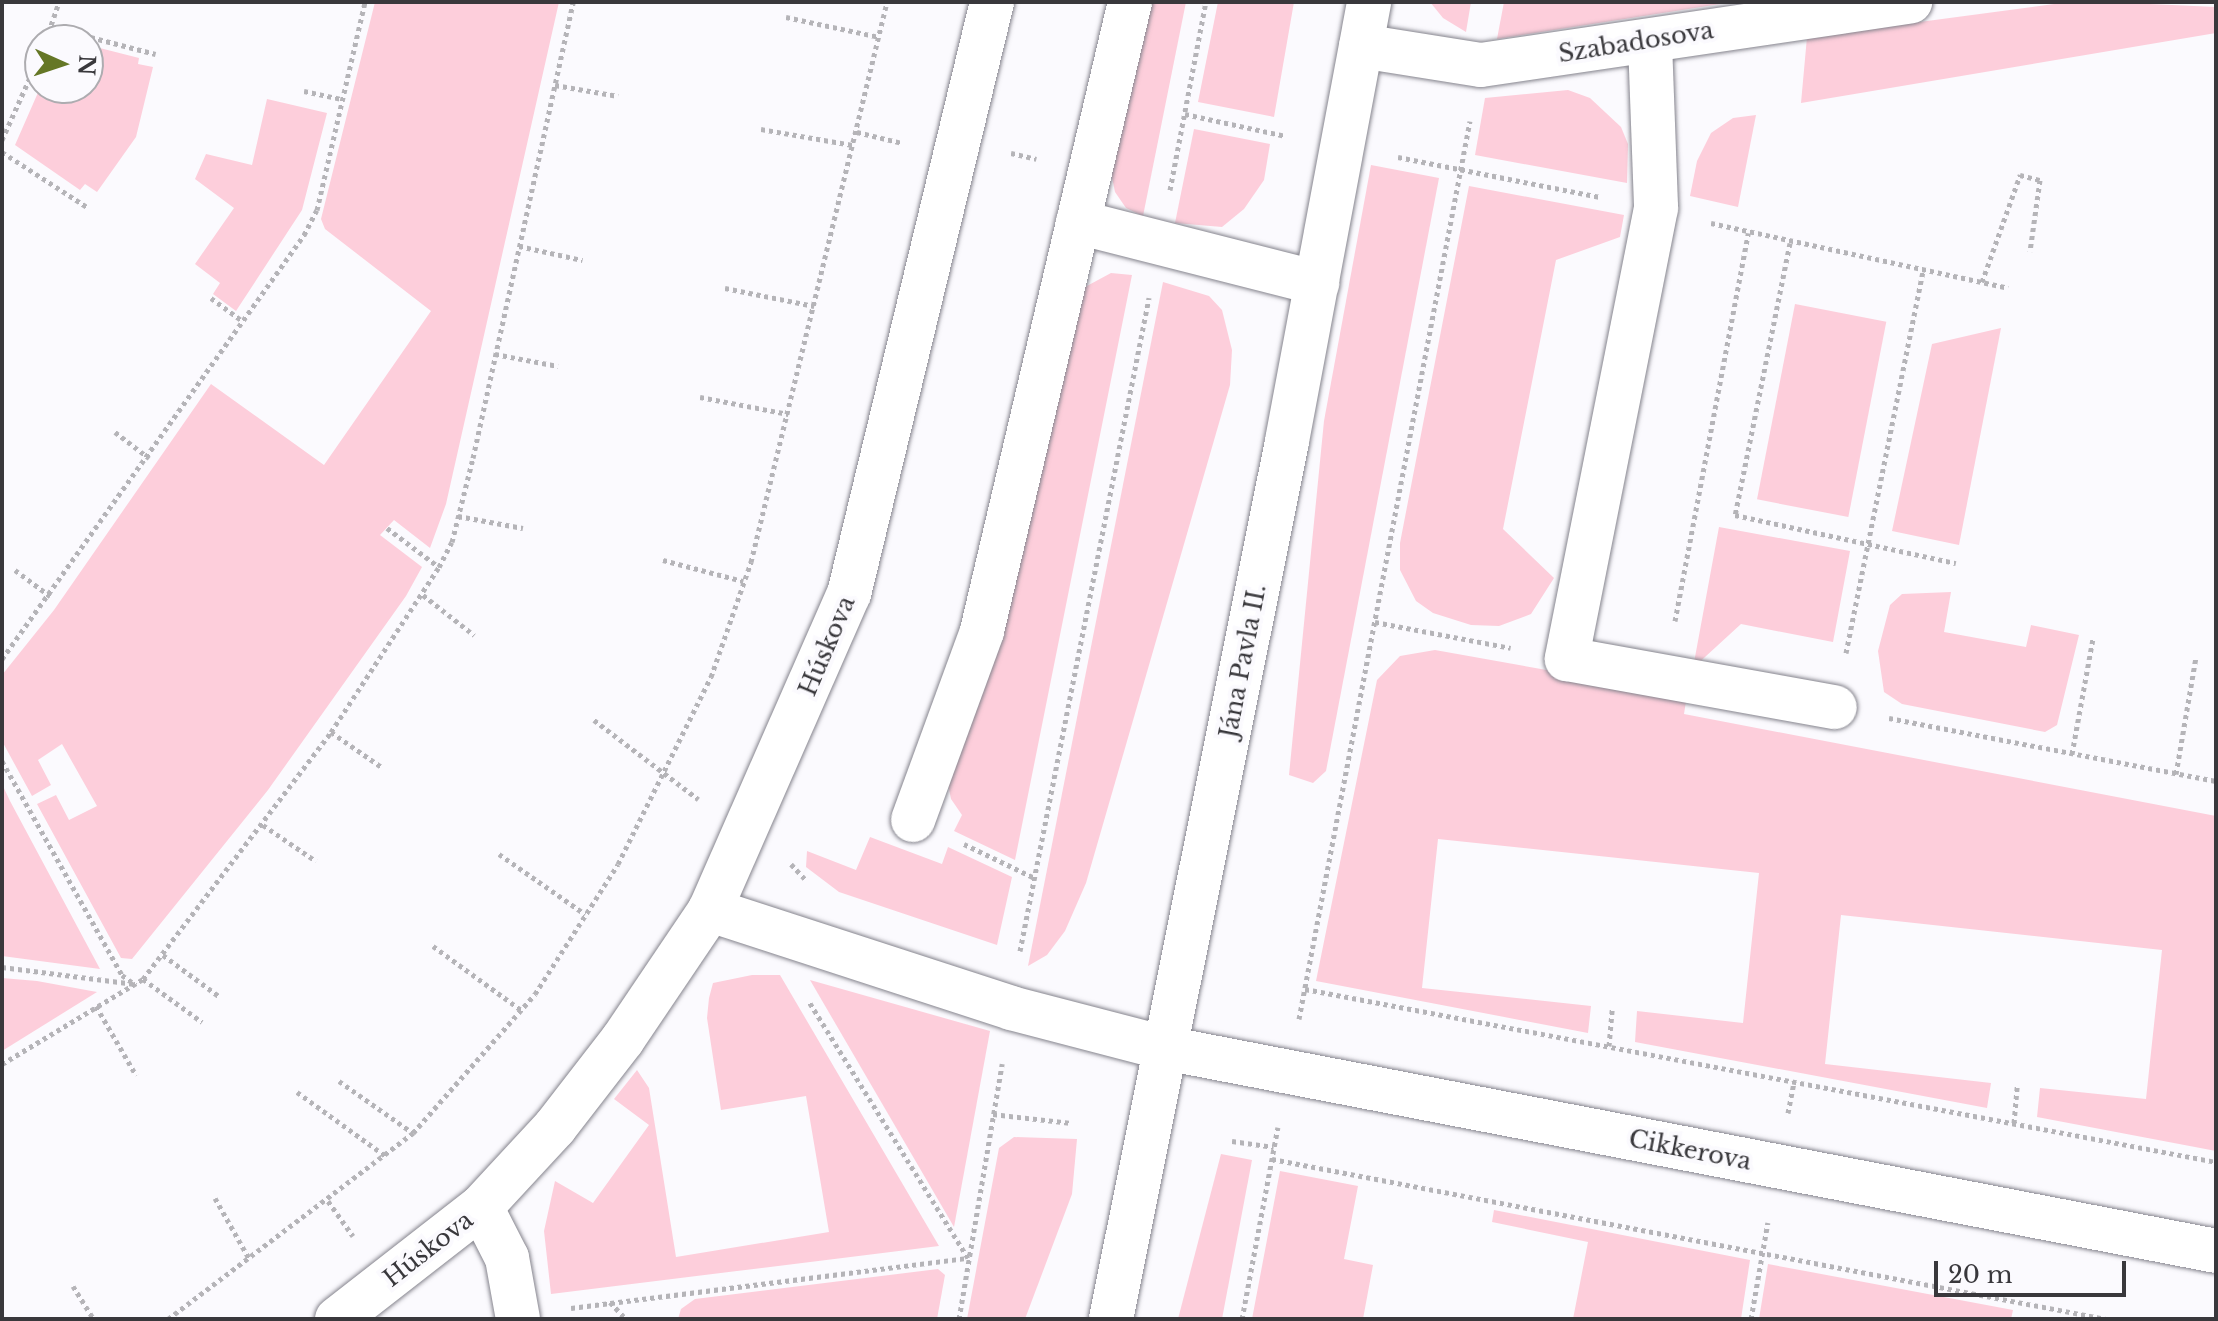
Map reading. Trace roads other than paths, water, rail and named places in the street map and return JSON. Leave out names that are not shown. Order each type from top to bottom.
[{"type":"street","name":"Húskova","points":[[337,1319],[481,1207],[555,1127],[623,1039],[710,910],[744,839],[849,594],[992,2]]},
{"type":"street","points":[[913,820],[982,631],[1130,2]]},
{"type":"street","name":"Jána Pavla II.","points":[[1111,1319],[1317,283],[1369,2]]},
{"type":"street","name":"Szabadosova","points":[[1361,46],[1481,65],[1910,2]]},
{"type":"street","points":[[1650,42],[1656,208],[1567,659],[1835,707]]},
{"type":"street","points":[[1078,222],[1317,283]]},
{"type":"street","name":"Cikkerova","points":[[710,910],[1011,1008],[1165,1048],[2216,1251]]},
{"type":"street","name":"Húskova","points":[[481,1207],[507,1258],[518,1319]]}]
